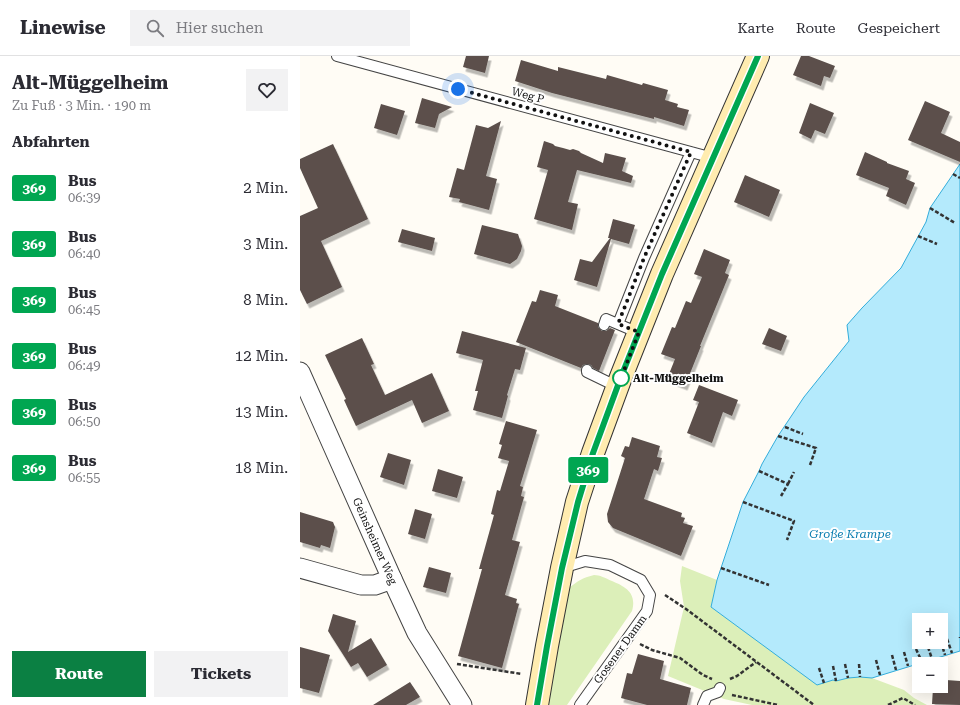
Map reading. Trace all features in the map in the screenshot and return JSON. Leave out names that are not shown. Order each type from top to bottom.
[{"type":"main road","points":[[537,705],[562,568],[578,502],[593,453],[662,274],[758,56]]},
{"type":"street","name":"Geinsheimer Weg","points":[[300,372],[417,633],[462,705]]},
{"type":"street","points":[[300,568],[361,585],[375,585],[392,579]]},
{"type":"lane","name":"Weg P","points":[[337,56],[713,158]]},
{"type":"lane","points":[[618,324],[644,258],[691,152]]},
{"type":"lane","points":[[604,326],[606,319],[639,332]]},
{"type":"lane","points":[[587,370],[587,372],[618,387]]},
{"type":"lane","name":"Gosener Damm","points":[[562,568],[585,561],[610,565],[641,580],[650,595],[647,611],[580,705]]},
{"type":"lane","points":[[703,705],[707,696],[721,687]]},
{"type":"path","points":[[953,174],[960,178]]},
{"type":"path","points":[[930,208],[955,223]]},
{"type":"path","points":[[918,236],[937,244]]},
{"type":"path","points":[[785,427],[803,434]]},
{"type":"path","points":[[778,436],[816,448],[810,465]]},
{"type":"path","points":[[760,471],[788,484]]},
{"type":"path","points":[[781,496],[794,472]]},
{"type":"path","points":[[743,502],[794,521],[787,540]]},
{"type":"path","points":[[721,568],[769,585]]},
{"type":"path","points":[[664,595],[686,609],[814,705]]},
{"type":"path","points":[[948,642],[952,653]]},
{"type":"path","points":[[639,644],[652,650],[680,658],[721,687],[778,705]]},
{"type":"path","points":[[916,649],[920,657]]},
{"type":"path","points":[[943,649],[945,655]]},
{"type":"path","points":[[904,652],[908,666]]},
{"type":"path","points":[[892,655],[896,670]]},
{"type":"path","points":[[876,660],[880,675]]},
{"type":"path","points":[[438,667],[447,662],[522,674]]},
{"type":"path","points":[[721,687],[756,662]]},
{"type":"path","points":[[845,664],[848,678]]},
{"type":"path","points":[[859,664],[860,677]]},
{"type":"path","points":[[833,666],[836,681]]},
{"type":"path","points":[[819,668],[824,683]]},
{"type":"path","points":[[888,705],[902,698],[915,705]]},
{"type":"green space","points":[[682,566],[717,580],[711,607],[779,656],[824,683],[848,678],[872,678],[904,690],[914,698],[927,705],[752,705],[724,699],[668,676],[684,607],[680,581]]},
{"type":"green space","points":[[594,575],[600,576],[626,588],[632,595],[632,611],[567,705],[546,705],[569,588],[580,580]]},
{"type":"water","name":"Große Krampe","points":[[960,164],[960,651],[940,657],[912,657],[912,666],[872,678],[848,678],[836,681],[833,680],[817,685],[711,607],[717,580],[743,502],[778,436],[804,397],[849,341],[847,325],[901,268],[926,222],[930,208]]},
{"type":"building","points":[[466,56],[489,56],[485,73],[463,67]]},
{"type":"building","points":[[801,56],[809,56],[835,66],[830,78],[824,76],[821,86],[793,75]]},
{"type":"building","points":[[521,60],[558,71],[558,67],[606,79],[607,75],[642,85],[643,83],[668,90],[665,100],[678,104],[677,107],[689,110],[684,126],[654,117],[654,119],[552,93],[515,81]]},
{"type":"building","points":[[422,98],[452,107],[439,114],[435,128],[415,123]]},
{"type":"building","points":[[925,101],[950,112],[941,133],[960,142],[960,162],[908,140]]},
{"type":"building","points":[[810,103],[834,113],[825,134],[815,130],[811,139],[799,133]]},
{"type":"building","points":[[381,104],[405,111],[397,135],[374,128]]},
{"type":"building","points":[[501,121],[486,176],[497,179],[489,210],[459,202],[460,199],[449,197],[457,168],[464,170],[476,125],[488,128]]},
{"type":"building","points":[[544,141],[555,146],[579,151],[603,163],[605,153],[626,158],[622,171],[633,176],[631,183],[577,170],[568,202],[578,204],[572,230],[534,219],[548,170],[537,167]]},
{"type":"building","points":[[333,144],[368,219],[321,241],[342,287],[307,304],[300,290],[300,216],[318,208],[300,168],[300,159]]},
{"type":"building","points":[[865,152],[887,163],[909,171],[906,179],[915,183],[906,205],[886,196],[889,188],[856,175]]},
{"type":"building","points":[[745,175],[780,190],[769,217],[734,202]]},
{"type":"building","points":[[613,219],[635,225],[629,244],[611,239],[597,287],[574,280],[580,259],[592,262],[610,238],[608,238]]},
{"type":"building","points":[[482,225],[518,234],[522,246],[517,259],[510,264],[474,254]]},
{"type":"building","points":[[402,229],[435,238],[432,251],[398,242]]},
{"type":"building","points":[[704,249],[730,260],[725,273],[729,275],[685,386],[667,379],[675,359],[661,354],[672,327],[675,328],[686,301],[691,303],[702,277],[694,274]]},
{"type":"building","points":[[540,290],[558,295],[555,306],[598,323],[598,327],[602,331],[606,331],[610,328],[615,330],[599,371],[587,364],[583,365],[581,368],[516,342],[532,301],[536,302]]},
{"type":"building","points":[[769,328],[787,336],[781,351],[762,344]]},
{"type":"building","points":[[462,331],[526,348],[520,370],[515,369],[502,418],[473,410],[478,391],[475,391],[483,360],[456,353]]},
{"type":"building","points":[[362,338],[374,364],[371,365],[385,395],[432,373],[449,411],[422,423],[412,400],[356,426],[344,400],[346,399],[325,355]]},
{"type":"building","points":[[699,385],[738,400],[732,416],[723,412],[712,443],[687,433],[699,402],[693,400]]},
{"type":"building","points":[[506,421],[537,430],[520,486],[523,487],[521,496],[524,497],[512,540],[520,542],[505,595],[517,599],[516,603],[519,604],[502,668],[458,656],[482,569],[479,569],[494,515],[491,514],[497,490],[500,491],[509,461],[498,458],[502,445],[499,444]]},
{"type":"building","points":[[632,437],[660,446],[657,457],[662,458],[658,471],[654,469],[644,499],[682,513],[681,517],[685,518],[683,523],[693,526],[681,556],[613,528],[608,522],[607,514],[625,458],[621,456],[625,446],[629,447]]},
{"type":"building","points":[[388,453],[411,460],[404,485],[380,477]]},
{"type":"building","points":[[438,469],[463,477],[457,498],[432,491]]},
{"type":"building","points":[[415,509],[432,514],[425,539],[408,534]]},
{"type":"building","points":[[300,512],[333,522],[335,527],[330,548],[321,545],[320,548],[300,542]]},
{"type":"building","points":[[429,567],[451,573],[446,593],[423,587]]},
{"type":"building","points":[[333,614],[356,621],[348,652],[371,638],[387,665],[367,677],[358,663],[351,667],[328,631]]},
{"type":"building","points":[[300,647],[330,655],[319,693],[300,688]]},
{"type":"building","points":[[638,654],[664,661],[660,679],[691,688],[687,705],[647,705],[621,698],[627,673],[632,674]]},
{"type":"building","points":[[948,680],[960,681],[960,705],[932,704],[933,693],[948,693]]},
{"type":"building","points":[[410,682],[420,697],[406,705],[373,705]]},
{"type":"bus line","name":"369","points":[[537,705],[562,568],[578,502],[593,453],[621,377],[662,274],[758,56]]},
{"type":"place","name":"Alt-Müggelheim","points":[[621,378]]},
{"type":"route","points":[[458,89],[691,152],[644,258],[618,324],[639,332],[621,378]]}]
